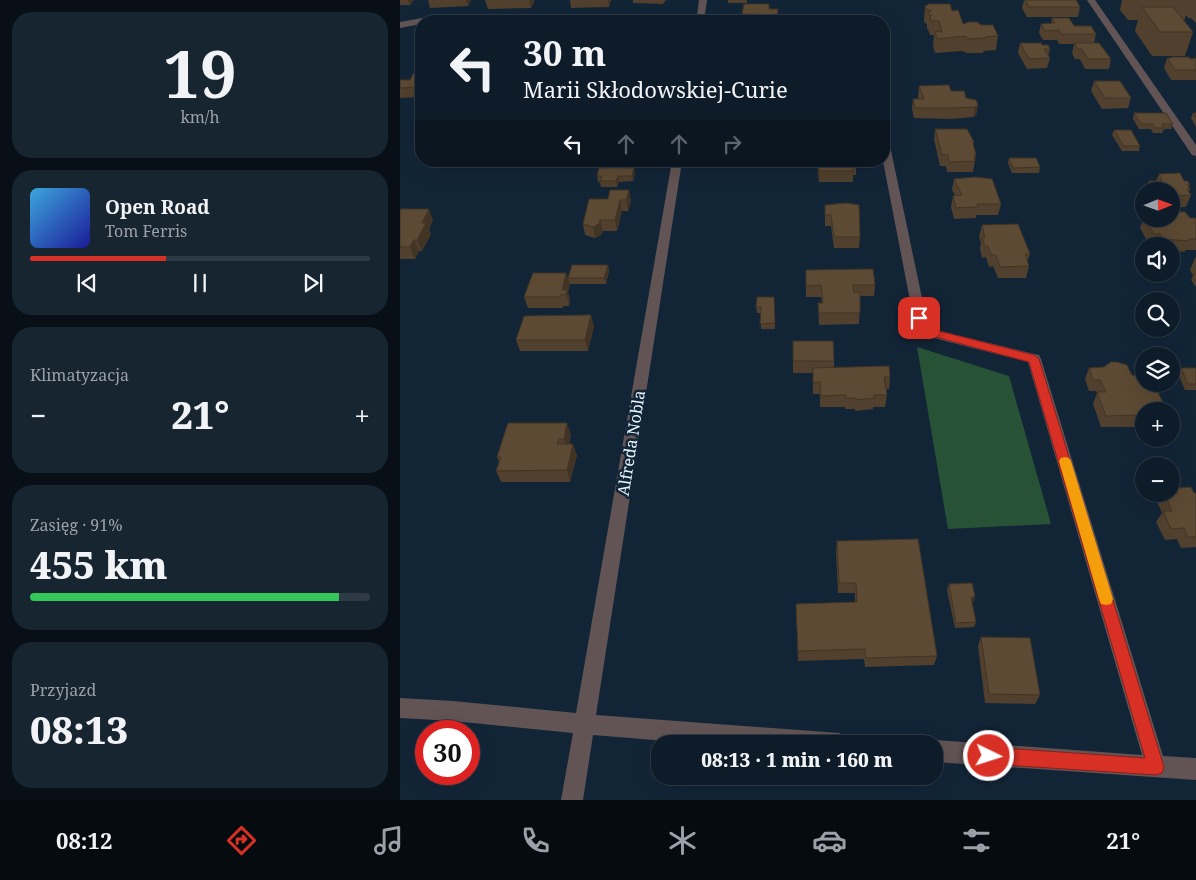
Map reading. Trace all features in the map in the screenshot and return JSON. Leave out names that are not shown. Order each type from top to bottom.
[{"type":"street","points":[[702,15],[703,0]]},
{"type":"street","points":[[1090,0],[1196,154]]},
{"type":"street","points":[[400,25],[415,22]]},
{"type":"street","name":"Alfreda Nobla","points":[[572,800],[677,167]]},
{"type":"street","points":[[889,167],[919,318],[931,333],[1034,359],[1156,767]]},
{"type":"street","points":[[400,708],[724,735]]},
{"type":"street","points":[[943,752],[1196,770]]},
{"type":"green space","points":[[917,347],[1009,376],[1051,524],[948,529]]},
{"type":"building","points":[[1025,0],[1076,0],[1080,7],[1029,7]]},
{"type":"building","points":[[744,4],[769,4],[769,9],[778,9],[777,15],[742,14]]},
{"type":"building","points":[[929,4],[950,4],[952,11],[958,10],[963,24],[977,22],[981,25],[993,25],[998,36],[970,39],[965,36],[937,39],[935,31],[942,32],[939,21],[931,21],[930,17],[932,15],[929,15],[928,11],[932,11],[926,9],[925,6]]},
{"type":"building","points":[[1142,7],[1173,7],[1193,32],[1160,32]]},
{"type":"building","points":[[1052,18],[1069,18],[1074,26],[1091,26],[1096,34],[1061,34],[1059,30],[1045,31],[1041,24],[1055,23]]},
{"type":"building","points":[[1020,43],[1048,45],[1050,49],[1044,49],[1050,58],[1029,59]]},
{"type":"building","points":[[1074,43],[1099,43],[1111,59],[1088,59],[1082,49],[1078,49]]},
{"type":"building","points":[[1167,58],[1196,58],[1196,70],[1175,70]]},
{"type":"building","points":[[413,74],[415,74],[415,87],[400,88],[400,80],[410,80]]},
{"type":"building","points":[[1094,81],[1120,81],[1131,98],[1105,98]]},
{"type":"building","points":[[949,85],[951,91],[964,91],[966,98],[976,100],[978,105],[975,107],[915,108],[913,99],[924,99],[919,86]]},
{"type":"building","points":[[1134,113],[1166,113],[1173,124],[1162,124],[1164,128],[1155,128],[1153,124],[1141,124]]},
{"type":"building","points":[[935,129],[967,129],[974,142],[975,161],[949,162],[948,155],[942,155]]},
{"type":"building","points":[[1114,130],[1131,130],[1140,146],[1124,146]]},
{"type":"building","points":[[1009,158],[1036,158],[1040,167],[1013,168]]},
{"type":"building","points":[[819,167],[852,167],[853,171],[819,171]]},
{"type":"building","points":[[599,168],[634,168],[632,176],[618,176],[616,181],[600,181],[602,176],[597,176]]},
{"type":"building","points":[[1180,173],[1184,181],[1190,184],[1187,184],[1190,189],[1187,189],[1191,195],[1180,196],[1180,182],[1150,182],[1162,181],[1159,174]]},
{"type":"building","points":[[975,177],[992,179],[1001,204],[977,204],[978,207],[956,208],[953,196],[962,195],[954,179]]},
{"type":"building","points":[[610,190],[629,190],[626,200],[620,200],[615,220],[600,220],[599,224],[593,227],[583,224],[589,199],[608,199]]},
{"type":"building","points":[[846,203],[859,205],[860,237],[834,237],[831,215],[825,215],[825,205]]},
{"type":"building","points":[[400,209],[429,209],[422,223],[426,223],[417,240],[414,240],[410,247],[400,247]]},
{"type":"building","points":[[1180,212],[1185,212],[1190,218],[1196,218],[1196,239],[1180,240],[1180,237],[1162,237],[1160,234],[1154,234],[1150,228],[1180,228]]},
{"type":"building","points":[[1018,224],[1030,254],[1025,254],[1029,266],[1000,267],[996,255],[991,255],[988,246],[985,246],[982,238],[985,238],[982,225]]},
{"type":"building","points":[[572,265],[608,265],[604,278],[568,278]]},
{"type":"building","points":[[873,269],[875,285],[853,285],[854,293],[860,292],[860,313],[819,313],[818,303],[823,303],[821,285],[806,286],[806,270]]},
{"type":"building","points":[[533,273],[566,273],[562,290],[567,290],[566,294],[560,295],[560,297],[524,297]]},
{"type":"building","points":[[757,297],[774,297],[775,323],[760,324],[761,307],[756,307]]},
{"type":"building","points":[[591,315],[585,340],[516,340],[524,316]]},
{"type":"building","points":[[793,341],[833,341],[834,361],[793,361]]},
{"type":"building","points":[[1111,362],[1127,365],[1131,374],[1135,376],[1135,392],[1158,392],[1163,402],[1135,402],[1135,415],[1106,416],[1097,392],[1106,392],[1100,380],[1093,380],[1089,368],[1104,367]]},
{"type":"building","points":[[889,366],[890,377],[884,377],[887,395],[874,395],[874,398],[856,400],[856,398],[846,398],[846,395],[821,396],[820,382],[813,382],[813,368]]},
{"type":"building","points":[[1181,368],[1196,368],[1196,384],[1188,384]]},
{"type":"building","points":[[508,423],[567,423],[564,439],[559,439],[557,444],[573,444],[567,470],[496,471],[501,457],[497,457]]},
{"type":"building","points":[[1191,487],[1194,493],[1196,493],[1196,537],[1188,537],[1184,528],[1171,529],[1163,511],[1172,511],[1168,502],[1180,502],[1180,488]]},
{"type":"building","points":[[918,539],[937,656],[866,658],[865,649],[798,651],[796,604],[857,602],[856,583],[839,583],[837,541]]},
{"type":"building","points":[[972,583],[975,596],[971,598],[976,622],[956,623],[949,584]]},
{"type":"building","points":[[981,637],[1030,638],[1040,695],[989,694]]},
{"type":"slow traffic","points":[[1065,461],[1106,599]]},
{"type":"route","points":[[919,318],[931,333],[1034,359],[1156,767],[989,756]]}]
